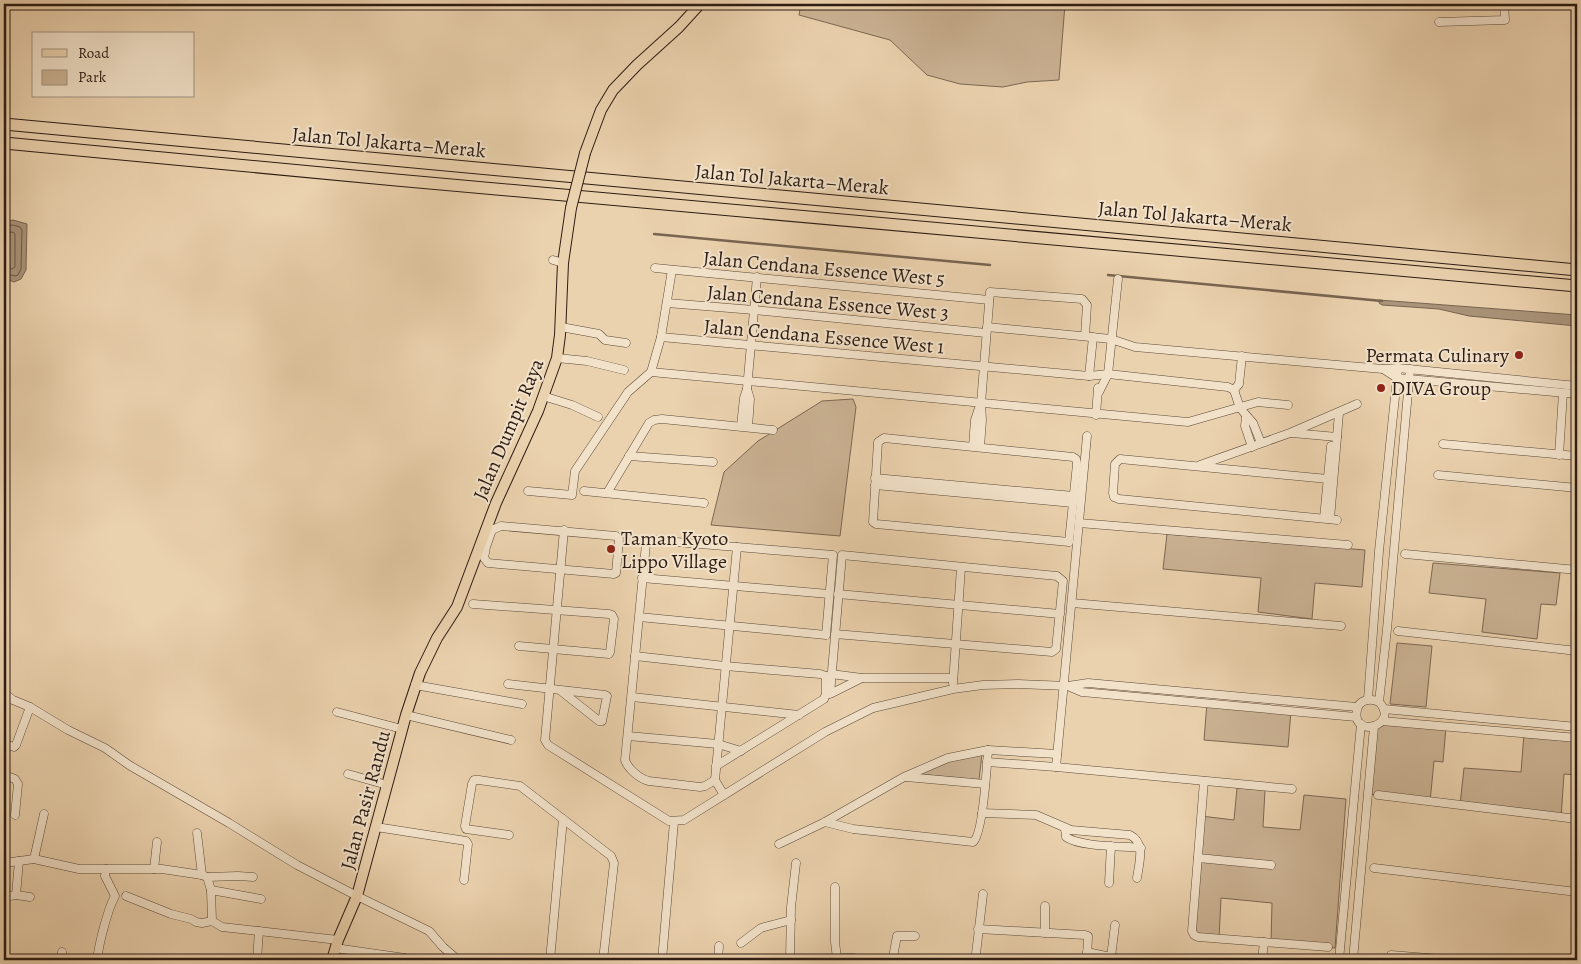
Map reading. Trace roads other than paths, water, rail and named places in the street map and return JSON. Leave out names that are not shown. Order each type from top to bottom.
[{"type":"highway","name":"Jalan Tol Jakarta–Merak","points":[[4,124],[1577,270]]},
{"type":"highway","name":"Jalan Tol Jakarta–Merak","points":[[4,143],[1577,286]]},
{"type":"main road","name":"Jalan Dumpit Raya","points":[[431,650],[456,607],[496,503],[544,396],[557,358],[561,327],[558,261],[585,153],[601,110],[613,90],[637,65],[679,27],[700,4]]},
{"type":"main road","name":"Jalan Pasir Randu","points":[[332,960],[357,896],[415,685],[431,650]]},
{"type":"street","points":[[1439,22],[1505,20],[1504,4]]},
{"type":"street","name":"Jalan Cendana Essence West 5","points":[[655,268],[989,300]]},
{"type":"street","points":[[528,491],[572,495],[575,471],[628,392],[651,372],[661,337],[672,270]]},
{"type":"street","points":[[744,427],[744,398],[748,385],[757,277]]},
{"type":"street","points":[[1096,415],[1099,392],[1108,374],[1118,279]]},
{"type":"street","points":[[976,447],[982,420],[981,403],[990,292],[1082,299],[1087,305],[1093,376],[1099,392]]},
{"type":"street","name":"Jalan Cendana Essence West 3","points":[[667,303],[1111,339],[1135,347],[1383,369],[1410,369],[1577,386]]},
{"type":"street","points":[[561,327],[599,334],[605,340],[626,343]]},
{"type":"street","name":"Jalan Cendana Essence West 1","points":[[661,337],[984,367],[1093,376],[1108,374],[1228,386],[1234,390]]},
{"type":"street","points":[[1242,356],[1239,384],[1234,390],[1240,408],[1253,423],[1261,444]]},
{"type":"street","points":[[557,358],[624,370]]},
{"type":"street","points":[[1368,699],[1379,551],[1398,368]]},
{"type":"street","points":[[1383,369],[1397,378],[1577,394]]},
{"type":"street","points":[[1379,702],[1410,369]]},
{"type":"street","points":[[651,372],[748,385],[981,403],[1188,422],[1258,402],[1288,405]]},
{"type":"street","points":[[1558,455],[1563,393]]},
{"type":"street","points":[[544,396],[572,405],[598,417]]},
{"type":"street","points":[[1198,466],[1290,433],[1357,404]]},
{"type":"street","points":[[1330,519],[1328,479],[1339,413]]},
{"type":"street","points":[[1246,417],[1245,426],[1252,447]]},
{"type":"street","points":[[607,494],[649,423],[654,420],[662,419],[773,430]]},
{"type":"street","points":[[1290,433],[1335,437]]},
{"type":"street","points":[[1056,767],[1066,686],[1078,523],[1087,436]]},
{"type":"street","points":[[1330,519],[1335,437]]},
{"type":"street","points":[[880,439],[976,447],[1072,457],[1076,460],[1069,542],[876,524],[873,522],[878,442],[880,439]]},
{"type":"street","points":[[1443,444],[1577,456]]},
{"type":"street","points":[[629,456],[713,462]]},
{"type":"street","points":[[1328,479],[1120,459],[1115,464],[1112,493],[1114,498],[1118,499],[1330,519]]},
{"type":"street","points":[[1438,474],[1577,488]]},
{"type":"street","points":[[875,481],[1073,499]]},
{"type":"street","points":[[584,491],[704,503]]},
{"type":"street","points":[[1078,523],[1348,545]]},
{"type":"street","points":[[501,526],[564,530],[618,536],[620,539],[617,571],[614,574],[560,570],[492,565],[486,562],[484,554],[492,530],[501,526]]},
{"type":"street","points":[[564,530],[548,689],[545,740],[548,745],[655,811],[666,820],[674,822],[684,820],[841,723],[873,708],[953,689],[983,685],[1066,686],[1088,683],[1357,707]]},
{"type":"street","points":[[715,780],[700,787],[643,779],[626,764],[645,547],[650,541],[833,555],[835,634],[830,695],[862,678]]},
{"type":"street","points":[[724,795],[715,780],[737,547]]},
{"type":"street","points":[[1405,554],[1577,570]]},
{"type":"street","points":[[639,617],[826,635],[842,556],[1057,576],[1061,578],[1063,585],[1056,649],[1052,652],[835,634]]},
{"type":"street","points":[[953,689],[961,568]]},
{"type":"street","points":[[642,578],[1060,614]]},
{"type":"street","points":[[1072,603],[1342,626]]},
{"type":"street","points":[[473,604],[609,614],[614,619],[609,654],[519,646]]},
{"type":"street","points":[[1398,631],[1577,650]]},
{"type":"street","points":[[635,656],[823,674],[827,678],[826,697],[716,766]]},
{"type":"street","points":[[831,674],[862,678],[953,678]]},
{"type":"street","points":[[508,684],[605,695],[602,722],[599,722],[560,691]]},
{"type":"street","points":[[415,685],[522,704]]},
{"type":"street","points":[[1066,686],[1087,693],[1356,717]]},
{"type":"street","points":[[4,693],[68,730],[105,748],[129,765],[298,865],[429,931],[458,960]]},
{"type":"street","points":[[632,697],[799,715]]},
{"type":"street","points":[[1368,699],[1379,702],[1384,709],[1382,721],[1374,727],[1367,727],[1361,724],[1356,717],[1357,707],[1368,699]]},
{"type":"street","points":[[4,744],[14,747],[16,745],[30,707]]},
{"type":"street","points":[[1384,709],[1577,727]]},
{"type":"street","points":[[337,712],[402,729]]},
{"type":"street","points":[[1427,725],[1428,713]]},
{"type":"street","points":[[406,715],[511,740]]},
{"type":"street","points":[[1382,721],[1577,738]]},
{"type":"street","points":[[1339,960],[1361,724]]},
{"type":"street","points":[[1340,950],[1354,956],[1374,727]]},
{"type":"street","points":[[628,736],[718,744],[741,751]]},
{"type":"street","points":[[779,844],[825,822],[904,777],[948,758],[988,750],[1057,754]]},
{"type":"street","points":[[825,822],[854,829],[973,842],[978,836],[982,812],[988,750]]},
{"type":"street","points":[[987,762],[1292,789]]},
{"type":"street","points":[[348,774],[387,785]]},
{"type":"street","points":[[4,775],[14,778],[18,782],[15,815]]},
{"type":"street","points":[[904,777],[985,784]]},
{"type":"street","points":[[509,835],[466,829],[474,780],[520,786],[611,856],[613,860],[603,960]]},
{"type":"street","points":[[1204,781],[1192,931],[1194,935],[1198,937],[1328,947]]},
{"type":"street","points":[[1378,796],[1577,820]]},
{"type":"street","points":[[982,812],[1043,816],[1065,828],[1078,831],[1130,835],[1136,838],[1141,848],[1137,878]]},
{"type":"street","points":[[34,859],[44,814]]},
{"type":"street","points":[[550,960],[563,819]]},
{"type":"street","points":[[662,960],[674,822]]},
{"type":"street","points":[[376,827],[466,841],[468,844],[464,880]]},
{"type":"street","points":[[1065,828],[1066,837],[1071,841],[1082,844],[1141,848]]},
{"type":"street","points":[[197,833],[204,876],[211,890],[212,922]]},
{"type":"street","points":[[154,869],[158,842]]},
{"type":"street","points":[[1109,883],[1111,846]]},
{"type":"street","points":[[1198,858],[1271,865]]},
{"type":"street","points":[[4,863],[34,859],[78,869],[154,869],[204,876],[253,877]]},
{"type":"street","points":[[16,895],[19,860]]},
{"type":"street","points":[[796,863],[790,960],[837,958],[864,960]]},
{"type":"street","points":[[1374,868],[1577,892]]},
{"type":"street","points":[[97,960],[114,896],[105,876],[106,869]]},
{"type":"street","points":[[835,887],[837,958]]},
{"type":"street","points":[[211,890],[261,899]]},
{"type":"street","points":[[976,954],[983,894]]},
{"type":"street","points":[[4,897],[16,895],[30,897]]},
{"type":"street","points":[[126,896],[196,922],[212,922],[222,927],[337,944],[405,958]]},
{"type":"street","points":[[1045,933],[1046,906]]},
{"type":"street","points":[[741,943],[761,928],[791,920]]},
{"type":"street","points":[[1111,957],[1115,926]]},
{"type":"street","points":[[978,929],[1088,936],[1087,956],[1111,957],[1124,960]]},
{"type":"street","points":[[257,960],[259,931]]},
{"type":"street","points":[[882,960],[891,960],[897,936],[915,936]]},
{"type":"street","points":[[1262,960],[1264,942]]},
{"type":"street","points":[[718,960],[719,946]]},
{"type":"street","points":[[1392,955],[1434,960],[1453,960]]},
{"type":"water","points":[[13,220],[27,224],[26,270],[21,279],[14,282],[4,278],[4,222]]},
{"type":"water","points":[[1379,300],[1577,315],[1577,326],[1469,316],[1439,309],[1382,305],[1379,303]]},
{"type":"waterway","points":[[654,234],[990,265]]},
{"type":"waterway","points":[[1108,275],[1382,301]]},
{"type":"place","name":"Permata Culinary","points":[[1519,355]]},
{"type":"place","name":"DIVA Group","points":[[1381,388]]},
{"type":"place","name":"Taman Kyoto Lippo Village","points":[[611,549]]}]
